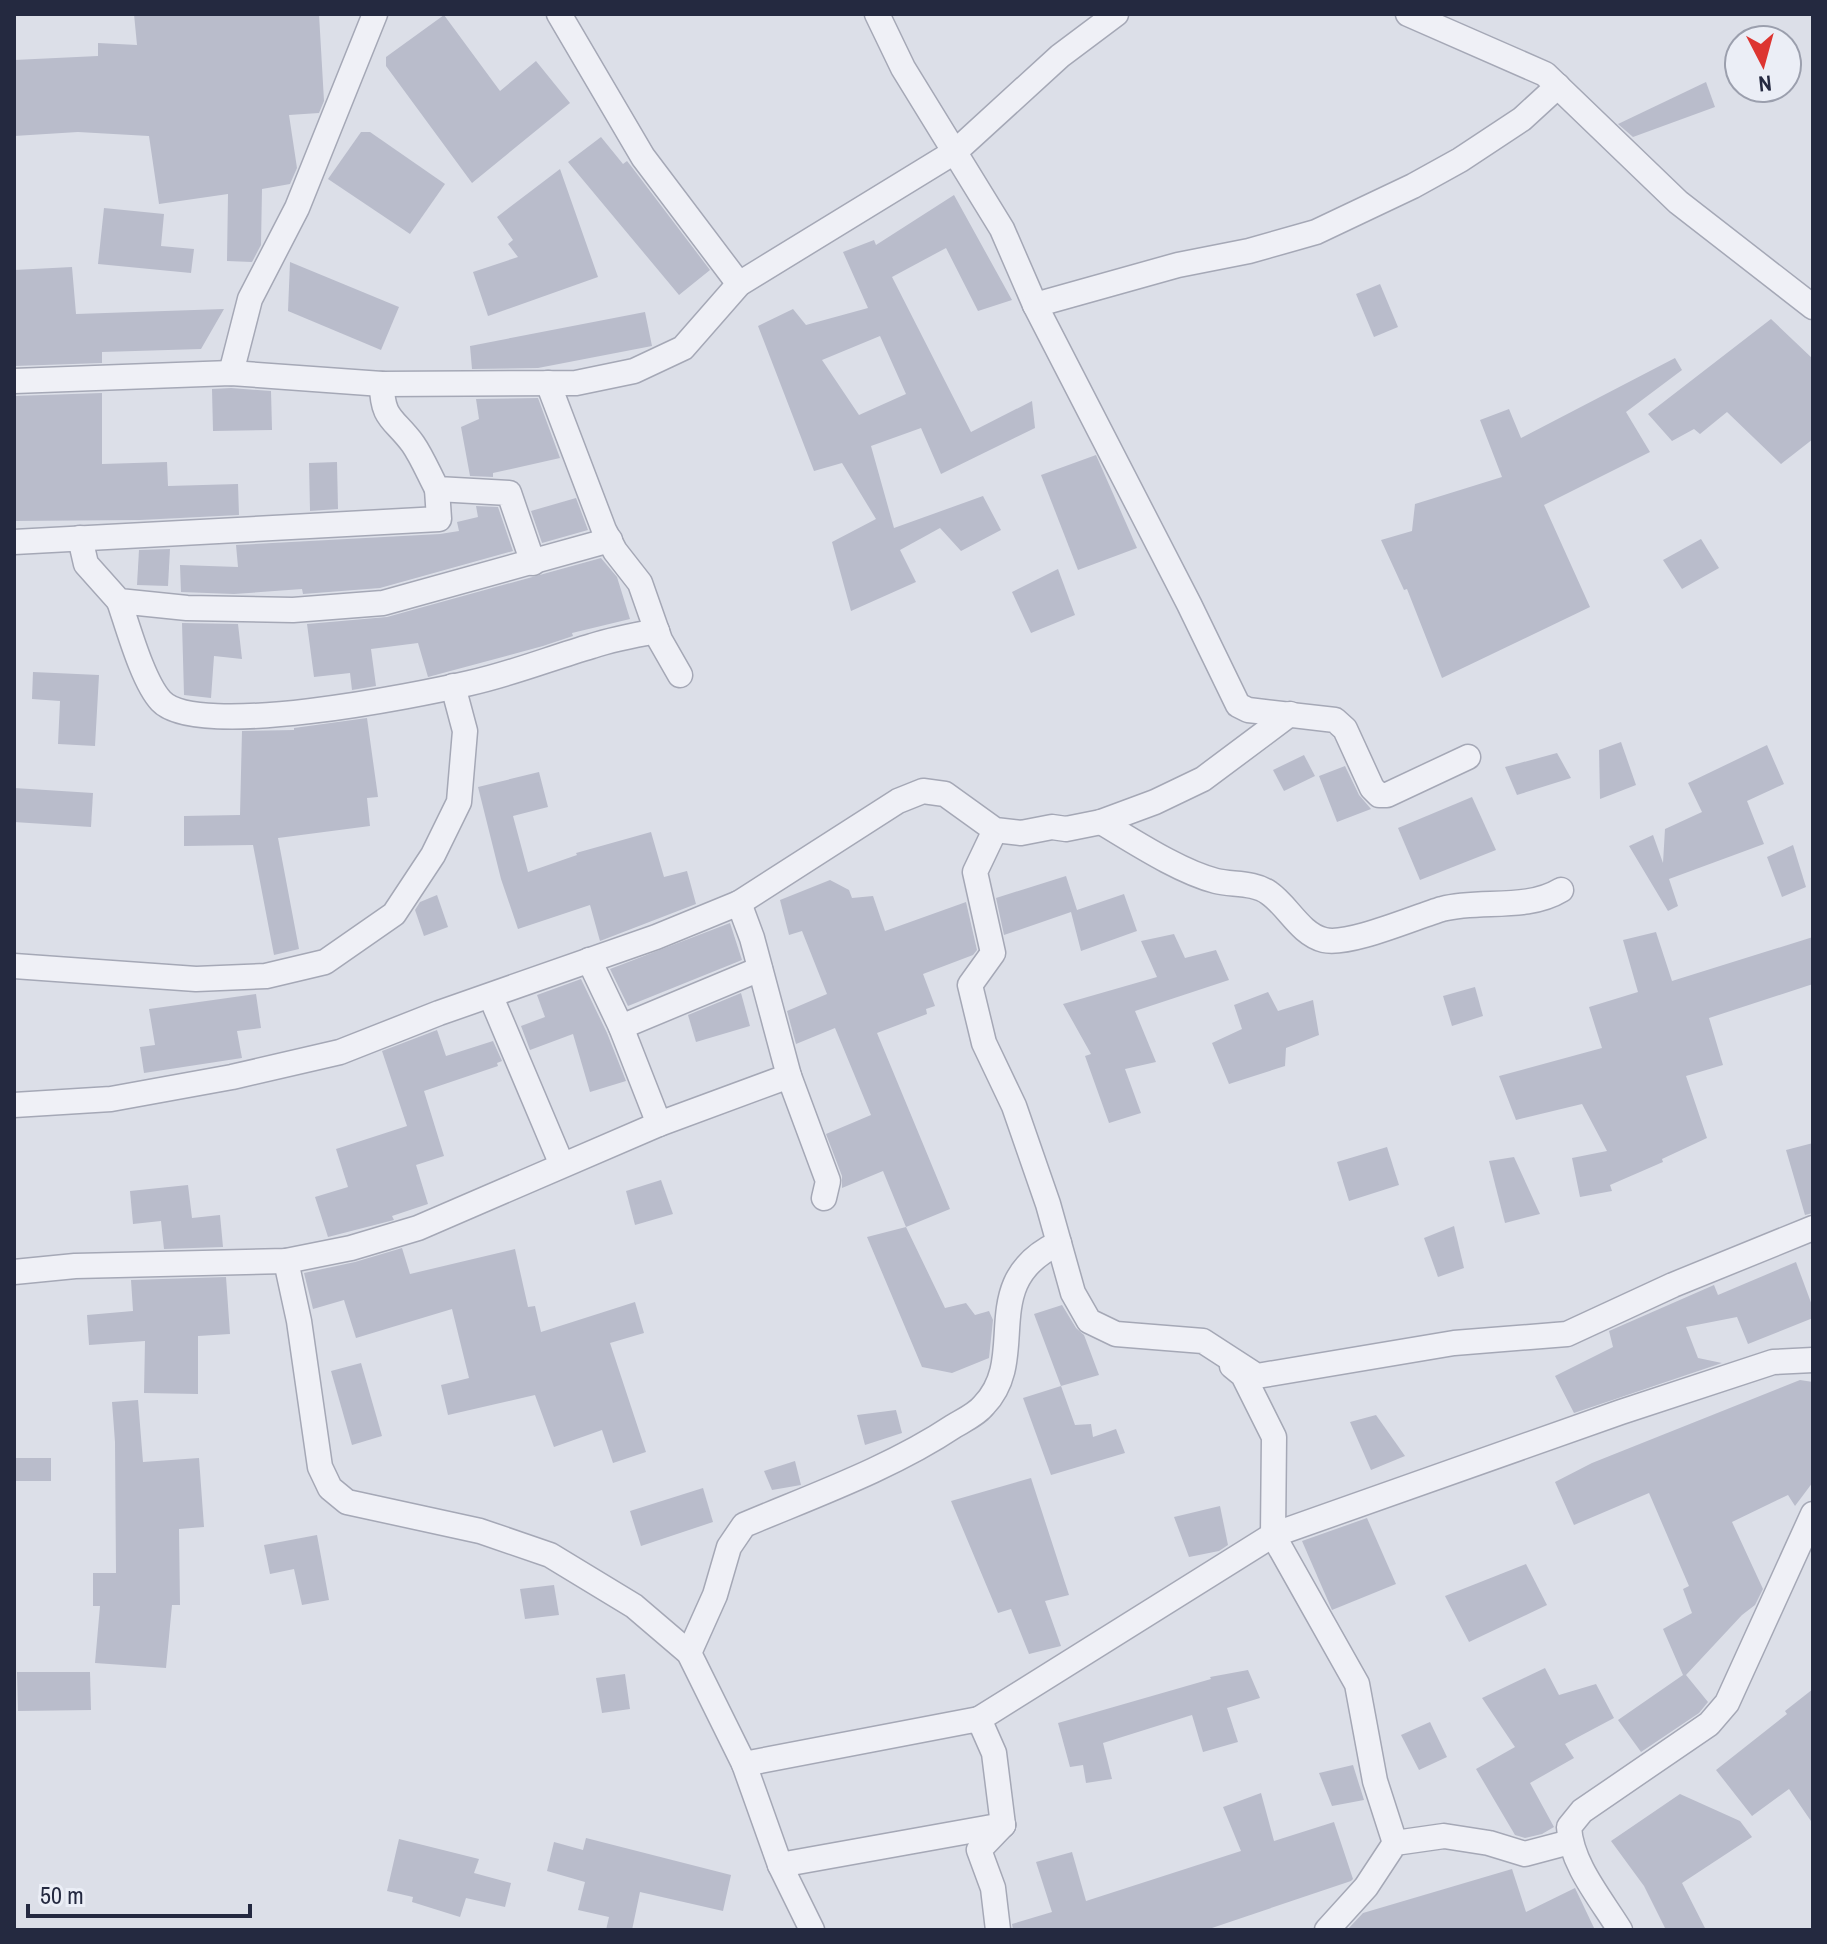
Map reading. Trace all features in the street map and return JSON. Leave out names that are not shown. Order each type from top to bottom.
[{"type":"street","points":[[231,373],[250,299],[297,208],[375,14]]},
{"type":"street","points":[[559,14],[643,157],[739,284]]},
{"type":"street","points":[[877,14],[903,68],[1002,229],[1035,305],[1238,705],[1248,710],[1335,720],[1345,729],[1372,788],[1379,795],[1387,795],[1468,757]]},
{"type":"street","points":[[14,381],[231,373],[382,384],[576,383],[634,371],[683,348],[739,284],[956,151],[1060,56],[1116,14]]},
{"type":"street","points":[[1408,14],[1545,74],[1678,202],[1813,307]]},
{"type":"street","points":[[1035,305],[1178,265],[1249,251],[1316,232],[1460,160],[1522,119],[1558,86]]},
{"type":"street","points":[[548,383],[610,540],[640,583],[657,631],[680,675]]},
{"type":"street","points":[[14,542],[439,519],[437,489],[413,445],[387,415],[382,384]]},
{"type":"street","points":[[437,489],[509,493],[533,563]]},
{"type":"street","points":[[80,538],[86,564],[119,601],[148,679],[162,702],[181,713],[283,715],[453,686],[596,644],[657,631]]},
{"type":"street","points":[[119,601],[187,608],[293,610],[383,603],[610,540]]},
{"type":"street","points":[[14,966],[196,979],[266,976],[325,962],[394,914],[433,855],[459,802],[465,731],[453,686]]},
{"type":"street","points":[[14,1105],[111,1099],[232,1077],[340,1052],[439,1013],[656,937],[739,903],[886,809],[923,791],[945,794],[995,830],[1021,833],[1101,822],[1155,802],[1203,779],[1290,714]]},
{"type":"street","points":[[1101,822],[1146,849],[1215,880],[1267,891],[1313,935],[1327,941],[1373,932],[1470,903],[1529,902],[1547,899],[1561,890]]},
{"type":"street","points":[[995,830],[975,872],[993,953],[970,985],[984,1043],[1014,1106],[1073,1293],[1089,1321],[1116,1334],[1203,1341],[1257,1376],[1454,1343],[1567,1334],[1673,1285],[1813,1228]]},
{"type":"street","points":[[739,903],[752,938],[789,1076],[828,1181],[824,1198]]},
{"type":"street","points":[[589,960],[621,1027],[659,1124]]},
{"type":"street","points":[[621,1027],[760,969]]},
{"type":"street","points":[[491,997],[562,1165]]},
{"type":"street","points":[[14,1272],[75,1266],[286,1261],[351,1248],[418,1228],[659,1124],[789,1076]]},
{"type":"street","points":[[689,1653],[715,1595],[729,1547],[744,1525],[925,1446],[984,1406],[1000,1382],[1012,1289],[1024,1269],[1040,1252],[1059,1243]]},
{"type":"street","points":[[286,1261],[299,1321],[320,1467],[330,1488],[347,1502],[480,1531],[550,1555],[634,1606],[689,1653],[744,1764],[780,1865],[812,1930]]},
{"type":"street","points":[[1203,1341],[1243,1375],[1274,1437],[1273,1535],[1357,1684],[1375,1781],[1395,1843]]},
{"type":"street","points":[[744,1764],[979,1719],[1273,1535],[1621,1412],[1773,1362],[1813,1360]]},
{"type":"street","points":[[1620,1930],[1584,1872],[1570,1842],[1569,1827],[1582,1811],[1709,1724],[1727,1703],[1813,1514]]},
{"type":"street","points":[[979,1719],[994,1753],[1003,1825]]},
{"type":"street","points":[[780,1865],[1003,1825]]},
{"type":"street","points":[[998,1930],[993,1888],[979,1850],[1003,1825]]},
{"type":"street","points":[[1327,1930],[1366,1887],[1395,1843],[1444,1836],[1489,1843],[1525,1854],[1570,1842]]},
{"type":"building","points":[[134,14],[319,14],[324,101],[319,113],[289,115],[297,168],[290,184],[262,189],[261,245],[252,262],[227,261],[228,194],[159,204],[149,136],[78,132],[14,136],[14,60],[98,56],[98,43],[137,45]]},
{"type":"building","points":[[444,15],[500,91],[536,61],[570,103],[472,183],[386,66],[386,57]]},
{"type":"building","points":[[1706,82],[1715,107],[1633,137],[1618,124]]},
{"type":"building","points":[[361,132],[370,132],[445,184],[410,234],[328,179]]},
{"type":"building","points":[[601,137],[623,164],[627,161],[710,270],[679,295],[568,162]]},
{"type":"building","points":[[560,169],[598,277],[488,316],[473,272],[518,257],[508,244],[513,240],[497,217]]},
{"type":"building","points":[[954,195],[1012,300],[978,311],[946,248],[892,277],[971,432],[1032,401],[1035,428],[941,474],[921,428],[871,446],[894,528],[983,496],[1001,530],[961,551],[940,528],[900,550],[916,582],[851,611],[832,542],[876,519],[842,463],[814,471],[758,326],[793,309],[806,325],[868,308],[843,252],[874,240],[876,245]],"holes":[[[880,336],[906,394],[859,415],[822,360]]]},
{"type":"building","points":[[104,208],[164,214],[161,246],[194,249],[191,273],[98,264]]},
{"type":"building","points":[[290,262],[399,307],[381,350],[288,311]]},
{"type":"building","points":[[72,267],[76,314],[224,309],[201,349],[102,352],[102,363],[14,366],[14,270]]},
{"type":"building","points":[[1380,284],[1398,327],[1374,337],[1356,294]]},
{"type":"building","points":[[645,312],[652,346],[538,368],[472,369],[470,346]]},
{"type":"building","points":[[1771,319],[1813,359],[1813,439],[1781,464],[1727,412],[1700,434],[1694,429],[1672,441],[1648,414]]},
{"type":"building","points":[[1675,358],[1682,370],[1626,412],[1650,452],[1544,505],[1590,607],[1442,678],[1407,589],[1404,590],[1381,540],[1412,531],[1415,504],[1502,477],[1480,420],[1509,409],[1521,438]]},
{"type":"building","points":[[212,389],[271,391],[272,430],[213,431]]},
{"type":"building","points":[[102,393],[102,464],[167,462],[168,486],[238,484],[239,515],[14,521],[14,396]]},
{"type":"building","points":[[538,398],[560,458],[493,473],[493,477],[470,476],[461,427],[479,419],[476,399]]},
{"type":"building","points":[[1096,455],[1137,548],[1078,570],[1041,475]]},
{"type":"building","points":[[337,462],[338,509],[310,511],[309,463]]},
{"type":"building","points":[[576,498],[588,530],[542,543],[531,511]]},
{"type":"building","points":[[476,506],[498,507],[513,551],[380,588],[303,594],[302,589],[234,594],[181,592],[180,565],[238,567],[236,545],[459,531],[457,522],[478,517]]},
{"type":"building","points":[[1701,539],[1719,568],[1682,589],[1663,560]]},
{"type":"building","points":[[170,549],[168,586],[137,585],[139,550]]},
{"type":"building","points":[[601,558],[617,577],[630,619],[572,633],[573,636],[543,646],[428,677],[418,643],[371,649],[376,686],[352,690],[350,673],[314,677],[307,624],[387,617]]},
{"type":"building","points":[[1058,569],[1075,615],[1031,633],[1012,592]]},
{"type":"building","points":[[182,623],[238,624],[242,659],[214,656],[211,698],[184,695]]},
{"type":"building","points":[[33,672],[99,675],[95,746],[58,744],[60,701],[32,699]]},
{"type":"building","points":[[367,718],[378,797],[367,798],[370,826],[278,838],[299,949],[274,955],[253,845],[184,846],[184,816],[240,815],[242,731],[294,730]]},
{"type":"building","points":[[1621,742],[1636,785],[1600,799],[1599,750]]},
{"type":"building","points":[[1767,745],[1784,784],[1747,801],[1764,844],[1669,879],[1678,906],[1668,911],[1629,846],[1653,835],[1663,863],[1665,829],[1702,812],[1688,783]]},
{"type":"building","points":[[1557,753],[1571,778],[1517,795],[1505,767]]},
{"type":"building","points":[[1304,755],[1315,776],[1284,791],[1273,770]]},
{"type":"building","points":[[1345,766],[1359,795],[1371,809],[1337,822],[1319,776]]},
{"type":"building","points":[[539,772],[548,807],[513,816],[528,872],[576,853],[651,832],[664,877],[687,871],[696,904],[600,941],[590,905],[518,929],[501,879],[478,787]]},
{"type":"building","points":[[14,788],[93,793],[91,827],[14,822]]},
{"type":"building","points":[[1472,797],[1496,850],[1420,880],[1398,828]]},
{"type":"building","points":[[1793,845],[1806,887],[1782,897],[1767,857]]},
{"type":"building","points":[[1066,876],[1077,910],[1124,894],[1137,931],[1081,951],[1071,912],[1004,935],[996,898]]},
{"type":"building","points":[[830,880],[849,890],[852,898],[873,896],[885,931],[966,902],[977,950],[973,955],[923,974],[935,1006],[926,1009],[927,1014],[877,1033],[950,1209],[906,1227],[883,1171],[842,1188],[842,1176],[826,1134],[871,1115],[835,1028],[796,1044],[787,1011],[827,994],[802,931],[789,935],[780,900]]},
{"type":"building","points":[[437,895],[448,927],[424,936],[415,910],[420,902]]},
{"type":"building","points":[[730,923],[742,960],[628,1006],[610,969]]},
{"type":"building","points":[[1656,932],[1672,981],[1813,937],[1813,984],[1709,1018],[1723,1065],[1686,1076],[1707,1138],[1662,1159],[1663,1162],[1610,1185],[1612,1191],[1580,1197],[1572,1158],[1607,1151],[1582,1104],[1516,1120],[1499,1076],[1602,1048],[1589,1007],[1638,992],[1623,940]]},
{"type":"building","points":[[1174,934],[1185,958],[1216,950],[1229,980],[1135,1011],[1156,1062],[1125,1069],[1141,1113],[1109,1123],[1085,1056],[1091,1054],[1063,1004],[1157,977],[1141,941]]},
{"type":"building","points":[[581,979],[626,1081],[590,1092],[573,1034],[530,1050],[521,1026],[545,1017],[537,995]]},
{"type":"building","points":[[1475,987],[1483,1016],[1452,1026],[1443,996]]},
{"type":"building","points":[[1268,992],[1278,1011],[1313,1000],[1319,1035],[1286,1048],[1285,1066],[1229,1084],[1212,1043],[1242,1029],[1234,1005]]},
{"type":"building","points":[[741,993],[750,1026],[696,1042],[688,1015]]},
{"type":"building","points":[[256,994],[261,1028],[237,1031],[242,1058],[144,1073],[140,1047],[155,1045],[149,1009]]},
{"type":"building","points":[[437,1030],[446,1056],[493,1041],[502,1061],[497,1063],[498,1066],[424,1091],[444,1156],[416,1165],[428,1204],[392,1216],[394,1220],[328,1237],[315,1197],[348,1187],[336,1149],[407,1126],[382,1051]]},
{"type":"building","points":[[1813,1143],[1813,1213],[1805,1215],[1786,1150]]},
{"type":"building","points":[[1387,1147],[1399,1185],[1349,1201],[1337,1162]]},
{"type":"building","points":[[1514,1157],[1540,1214],[1505,1223],[1489,1161]]},
{"type":"building","points":[[661,1180],[673,1214],[635,1225],[626,1191]]},
{"type":"building","points":[[188,1185],[192,1218],[220,1215],[223,1247],[164,1249],[161,1221],[133,1224],[130,1191]]},
{"type":"building","points":[[1454,1226],[1464,1268],[1438,1277],[1424,1238]]},
{"type":"building","points":[[906,1227],[945,1308],[966,1303],[975,1315],[989,1311],[993,1320],[989,1358],[952,1373],[922,1367],[867,1237]]},
{"type":"building","points":[[402,1248],[410,1274],[515,1249],[528,1307],[535,1306],[541,1332],[635,1302],[644,1333],[610,1343],[646,1452],[613,1463],[602,1430],[554,1447],[535,1395],[448,1415],[441,1385],[469,1378],[452,1309],[356,1338],[344,1300],[313,1309],[304,1273]]},
{"type":"building","points":[[1796,1262],[1813,1308],[1813,1318],[1748,1344],[1737,1317],[1686,1327],[1698,1358],[1722,1363],[1574,1413],[1555,1376],[1613,1347],[1609,1331],[1714,1285],[1718,1295]]},
{"type":"building","points":[[226,1277],[230,1334],[198,1336],[198,1394],[144,1393],[145,1341],[89,1345],[87,1315],[133,1311],[131,1280]]},
{"type":"building","points":[[1062,1305],[1084,1335],[1099,1375],[1061,1386],[1034,1314]]},
{"type":"building","points":[[361,1363],[382,1436],[352,1445],[331,1371]]},
{"type":"building","points":[[1800,1380],[1813,1382],[1813,1482],[1795,1506],[1788,1495],[1732,1522],[1763,1589],[1755,1605],[1686,1675],[1708,1702],[1699,1713],[1641,1752],[1618,1720],[1683,1675],[1663,1629],[1692,1613],[1683,1589],[1689,1586],[1649,1493],[1574,1525],[1555,1482],[1592,1463]]},
{"type":"building","points":[[1061,1386],[1075,1425],[1091,1424],[1093,1437],[1116,1429],[1125,1453],[1051,1475],[1023,1398]]},
{"type":"building","points":[[138,1400],[143,1462],[199,1458],[204,1527],[179,1529],[180,1605],[172,1605],[166,1668],[95,1663],[100,1606],[93,1606],[93,1573],[116,1573],[112,1402]]},
{"type":"building","points":[[896,1410],[902,1433],[865,1445],[857,1415]]},
{"type":"building","points":[[1376,1415],[1405,1456],[1371,1470],[1350,1422]]},
{"type":"building","points":[[14,1458],[51,1458],[51,1481],[14,1481]]},
{"type":"building","points":[[795,1461],[801,1485],[772,1490],[764,1471]]},
{"type":"building","points":[[1031,1478],[1069,1595],[1045,1601],[1061,1646],[1029,1654],[1011,1609],[998,1613],[951,1501]]},
{"type":"building","points":[[703,1488],[713,1522],[641,1546],[630,1511]]},
{"type":"building","points":[[1220,1506],[1228,1545],[1219,1551],[1189,1557],[1174,1517]]},
{"type":"building","points":[[1367,1518],[1396,1584],[1332,1610],[1302,1541]]},
{"type":"building","points":[[317,1535],[329,1600],[302,1605],[294,1569],[270,1574],[264,1545]]},
{"type":"building","points":[[1526,1564],[1547,1605],[1469,1642],[1445,1596]]},
{"type":"building","points":[[554,1585],[559,1615],[525,1619],[520,1589]]},
{"type":"building","points":[[1545,1668],[1559,1695],[1596,1684],[1614,1718],[1565,1744],[1574,1758],[1530,1783],[1554,1827],[1525,1838],[1515,1835],[1476,1769],[1515,1747],[1482,1698]]},
{"type":"building","points":[[1248,1670],[1260,1698],[1227,1708],[1238,1742],[1203,1752],[1192,1715],[1103,1743],[1112,1779],[1086,1783],[1083,1765],[1070,1767],[1058,1723],[1210,1677]]},
{"type":"building","points":[[17,1672],[90,1672],[91,1710],[18,1711]]},
{"type":"building","points":[[625,1674],[630,1709],[602,1713],[596,1678]]},
{"type":"building","points":[[1813,1689],[1813,1824],[1789,1789],[1752,1816],[1716,1770],[1787,1714],[1785,1711]]},
{"type":"building","points":[[1430,1722],[1447,1757],[1419,1770],[1401,1735]]},
{"type":"building","points":[[1353,1765],[1364,1800],[1332,1806],[1319,1773]]},
{"type":"building","points":[[1261,1793],[1274,1841],[1334,1822],[1353,1879],[1206,1930],[1013,1930],[1012,1924],[1052,1912],[1036,1862],[1072,1852],[1086,1901],[1241,1851],[1223,1807]]},
{"type":"building","points":[[1680,1794],[1740,1821],[1752,1837],[1682,1883],[1706,1930],[1666,1930],[1644,1886],[1611,1841]]},
{"type":"building","points":[[586,1838],[731,1875],[723,1911],[640,1892],[632,1930],[606,1930],[609,1917],[578,1910],[585,1882],[547,1871],[554,1842],[583,1850]]},
{"type":"building","points":[[399,1839],[479,1859],[474,1873],[511,1883],[505,1907],[466,1898],[460,1917],[412,1902],[413,1897],[387,1891]]},
{"type":"building","points":[[1512,1869],[1526,1912],[1575,1888],[1595,1930],[1347,1930],[1363,1913]]}]
